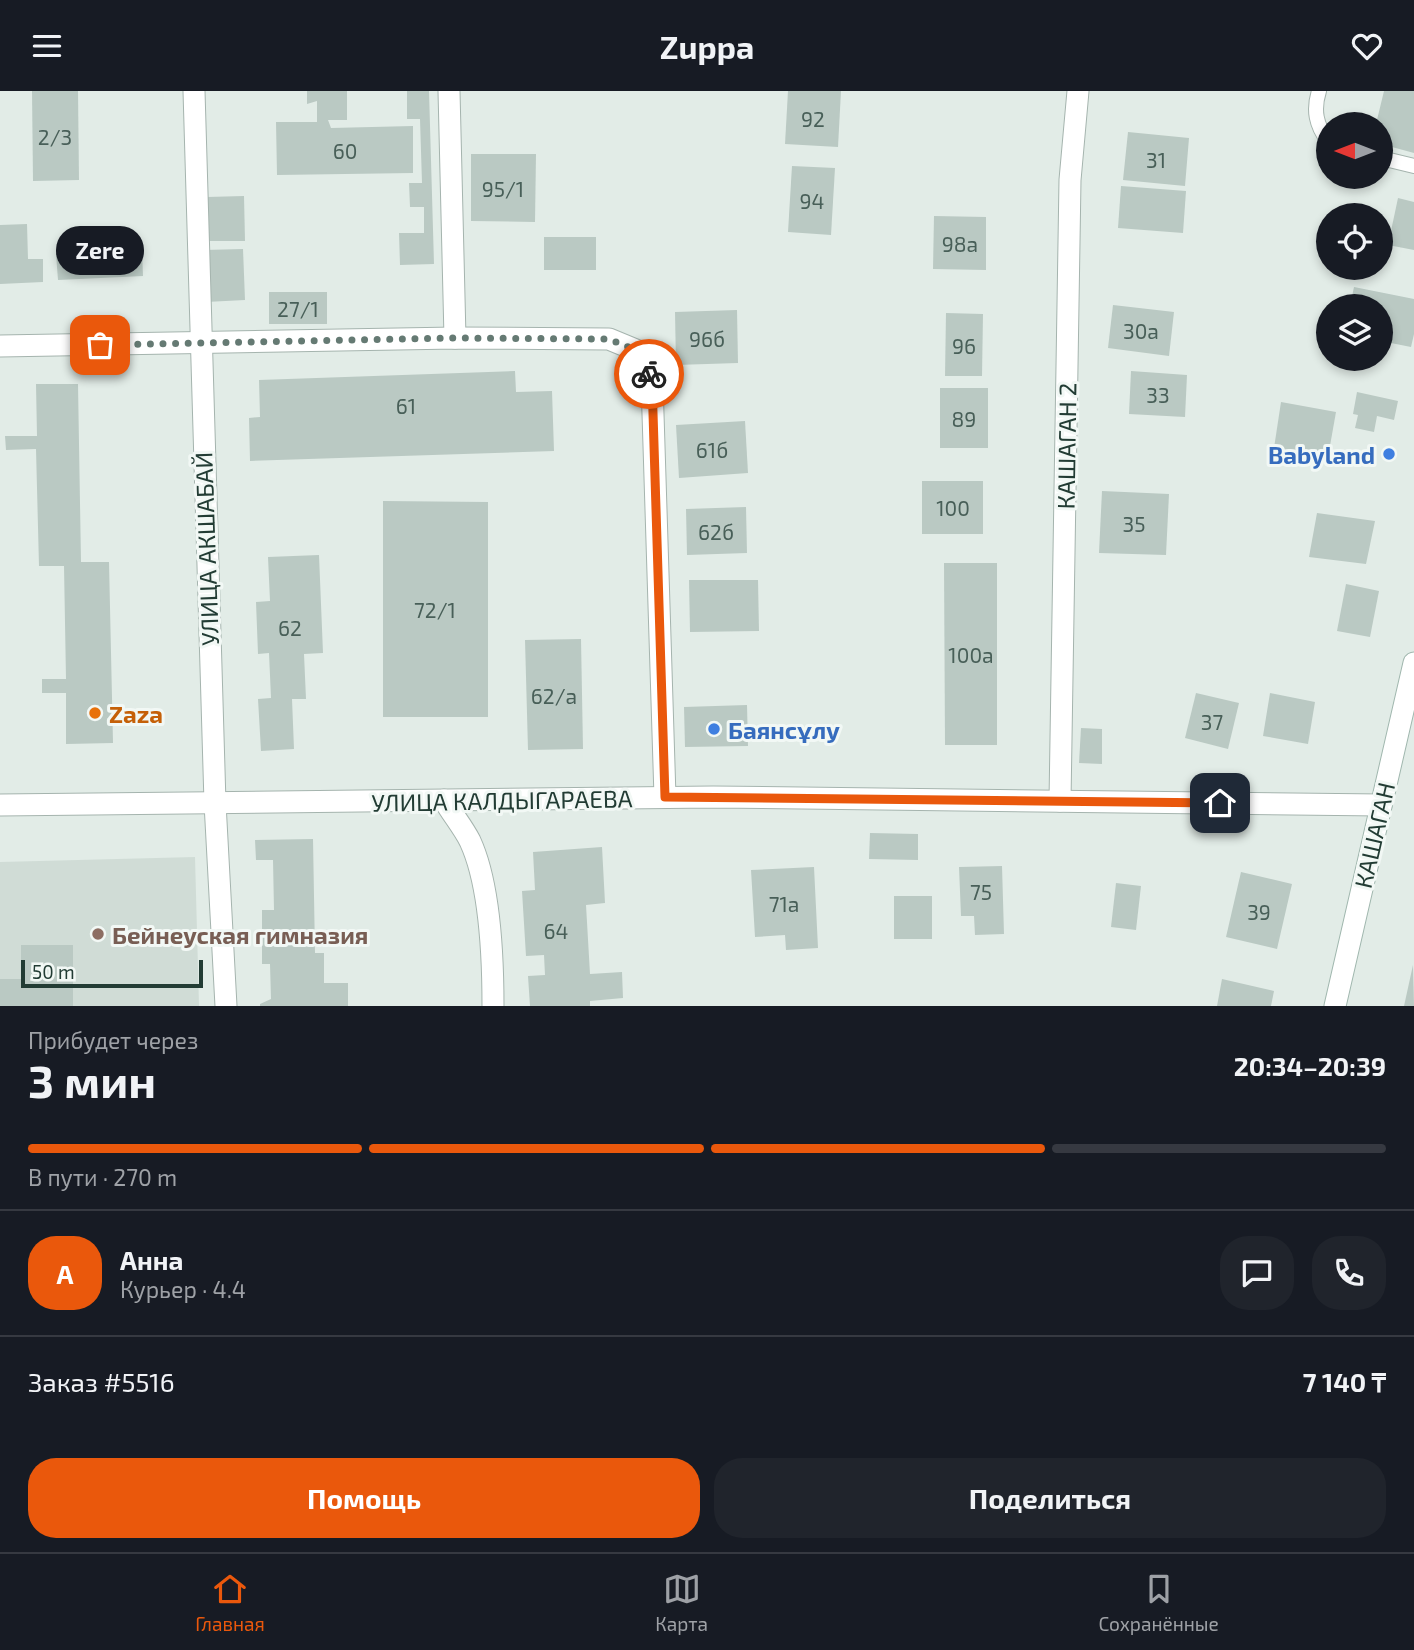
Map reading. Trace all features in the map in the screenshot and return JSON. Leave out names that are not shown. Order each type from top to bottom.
[{"type":"street","name":"УЛИЦА АКШАБАЙ","points":[[194,91],[215,803],[226,1006]]},
{"type":"street","points":[[449,91],[455,338]]},
{"type":"street","name":"КАШАГАН 2","points":[[1060,801],[1070,180],[1078,91]]},
{"type":"street","points":[[0,346],[455,338],[609,339],[638,351],[652,381],[665,797]]},
{"type":"street","name":"КАШАГАН","points":[[1335,1006],[1414,663]]},
{"type":"street","name":"УЛИЦА КАЛДЫГАРАЕВА","points":[[0,805],[665,797],[1381,805]]},
{"type":"street","points":[[444,800],[470,842],[484,884],[493,1006]]},
{"type":"lane","points":[[1316,112],[1315,104],[1319,91]]},
{"type":"lane","points":[[1393,161],[1414,166]]},
{"type":"shaded area","name":"Бейнеуская гимназия","points":[[195,857],[199,1006],[0,1006],[0,862]]},
{"type":"building","points":[[32,91],[78,91],[79,180],[33,181]]},
{"type":"building","points":[[307,91],[347,91],[347,120],[328,120],[331,128],[413,126],[413,173],[277,175],[276,122],[317,122],[317,101],[307,104]]},
{"type":"building","points":[[407,91],[429,91],[434,264],[400,265],[399,233],[424,233],[424,207],[410,207],[409,183],[422,183],[420,119],[407,119]]},
{"type":"building","points":[[788,91],[841,91],[838,147],[785,144]]},
{"type":"building","points":[[1384,91],[1414,91],[1414,153],[1393,147],[1393,112],[1379,112]]},
{"type":"building","points":[[1128,132],[1189,138],[1185,186],[1123,180]]},
{"type":"building","points":[[471,154],[536,154],[535,222],[471,221]]},
{"type":"building","points":[[792,166],[835,168],[831,235],[788,232]]},
{"type":"building","points":[[1121,186],[1186,191],[1183,233],[1118,228]]},
{"type":"building","points":[[244,196],[245,241],[208,241],[207,197]]},
{"type":"building","points":[[1398,198],[1414,202],[1414,250],[1393,246],[1393,222]]},
{"type":"building","points":[[934,216],[986,217],[986,270],[933,269]]},
{"type":"building","points":[[27,224],[28,259],[43,259],[43,282],[0,284],[0,225]]},
{"type":"building","points":[[544,237],[596,237],[596,270],[544,270]]},
{"type":"building","points":[[142,249],[143,276],[58,280],[56,254]]},
{"type":"building","points":[[243,249],[245,300],[206,302],[204,250]]},
{"type":"building","points":[[1354,287],[1389,294],[1353,294]]},
{"type":"building","points":[[269,292],[327,292],[327,324],[269,324]]},
{"type":"building","points":[[1393,295],[1414,299],[1414,334],[1411,347],[1393,343]]},
{"type":"building","points":[[1113,305],[1174,312],[1169,356],[1108,348]]},
{"type":"building","points":[[737,310],[738,363],[676,365],[675,312]]},
{"type":"building","points":[[946,313],[983,314],[982,376],[945,376]]},
{"type":"building","points":[[515,371],[516,392],[552,391],[554,451],[250,461],[249,418],[260,417],[259,380]]},
{"type":"building","points":[[1131,371],[1187,375],[1185,417],[1129,414]]},
{"type":"building","points":[[36,384],[78,384],[81,562],[109,562],[113,743],[66,744],[66,693],[42,693],[42,679],[66,679],[64,566],[39,566],[36,449],[6,450],[5,436],[37,436]]},
{"type":"building","points":[[940,388],[988,388],[988,448],[940,448]]},
{"type":"building","points":[[1357,392],[1398,401],[1394,420],[1377,416],[1374,432],[1355,428],[1358,415],[1353,414]]},
{"type":"building","points":[[1281,402],[1336,412],[1328,457],[1274,448]]},
{"type":"building","points":[[745,421],[748,473],[679,478],[676,425]]},
{"type":"building","points":[[922,481],[983,481],[983,534],[922,534]]},
{"type":"building","points":[[1102,491],[1169,494],[1166,555],[1099,553]]},
{"type":"building","points":[[383,501],[488,502],[488,717],[383,717]]},
{"type":"building","points":[[746,507],[747,553],[687,555],[686,509]]},
{"type":"building","points":[[1317,513],[1375,521],[1366,564],[1309,557]]},
{"type":"building","points":[[319,555],[323,653],[304,654],[306,699],[292,699],[294,749],[261,751],[258,699],[271,698],[269,653],[258,654],[256,602],[270,601],[268,557]]},
{"type":"building","points":[[944,563],[997,563],[997,745],[945,745]]},
{"type":"building","points":[[689,580],[758,580],[759,631],[690,632]]},
{"type":"building","points":[[1346,584],[1379,591],[1370,637],[1337,631]]},
{"type":"building","points":[[581,639],[583,749],[528,750],[525,640]]},
{"type":"building","points":[[1196,693],[1239,703],[1228,749],[1185,738]]},
{"type":"building","points":[[1270,693],[1315,702],[1308,744],[1263,736]]},
{"type":"building","points":[[747,705],[748,746],[685,747],[684,707]]},
{"type":"building","points":[[1081,728],[1102,729],[1102,764],[1079,763]]},
{"type":"building","points":[[870,833],[918,834],[918,860],[869,859]]},
{"type":"building","points":[[313,839],[315,953],[324,953],[324,983],[348,983],[348,1006],[260,1006],[271,999],[270,964],[262,964],[262,910],[274,910],[273,860],[256,860],[255,840]]},
{"type":"building","points":[[602,847],[605,903],[586,905],[590,974],[622,972],[623,998],[590,1001],[590,1006],[530,1006],[528,976],[545,975],[544,955],[526,956],[522,891],[535,890],[533,852]]},
{"type":"building","points":[[1002,866],[1004,934],[975,935],[974,916],[961,916],[959,867]]},
{"type":"building","points":[[814,867],[818,948],[786,950],[785,935],[755,937],[751,870]]},
{"type":"building","points":[[1241,872],[1292,884],[1277,949],[1226,937]]},
{"type":"building","points":[[1116,883],[1141,886],[1136,930],[1111,927]]},
{"type":"building","points":[[894,896],[932,896],[932,939],[894,939]]},
{"type":"building","points":[[21,945],[73,945],[73,1006],[0,1006],[0,979],[21,979]]},
{"type":"building","points":[[1413,965],[1414,1006],[1404,1006]]},
{"type":"building","points":[[1222,979],[1274,991],[1271,1006],[1217,1006]]},
{"type":"way so far","points":[[100,345],[455,338],[609,339],[638,351],[649,374]]},
{"type":"place","name":"Zere","points":[[100,345]]},
{"type":"place","name":"Babyland","points":[[1389,454]]},
{"type":"place","name":"Zaza","points":[[95,713]]},
{"type":"place","name":"Баянсұлу","points":[[714,729]]},
{"type":"place","name":"Бейнеуская гимназия","points":[[98,934]]},
{"type":"route","points":[[649,374],[652,381],[665,797],[1220,803]]}]
